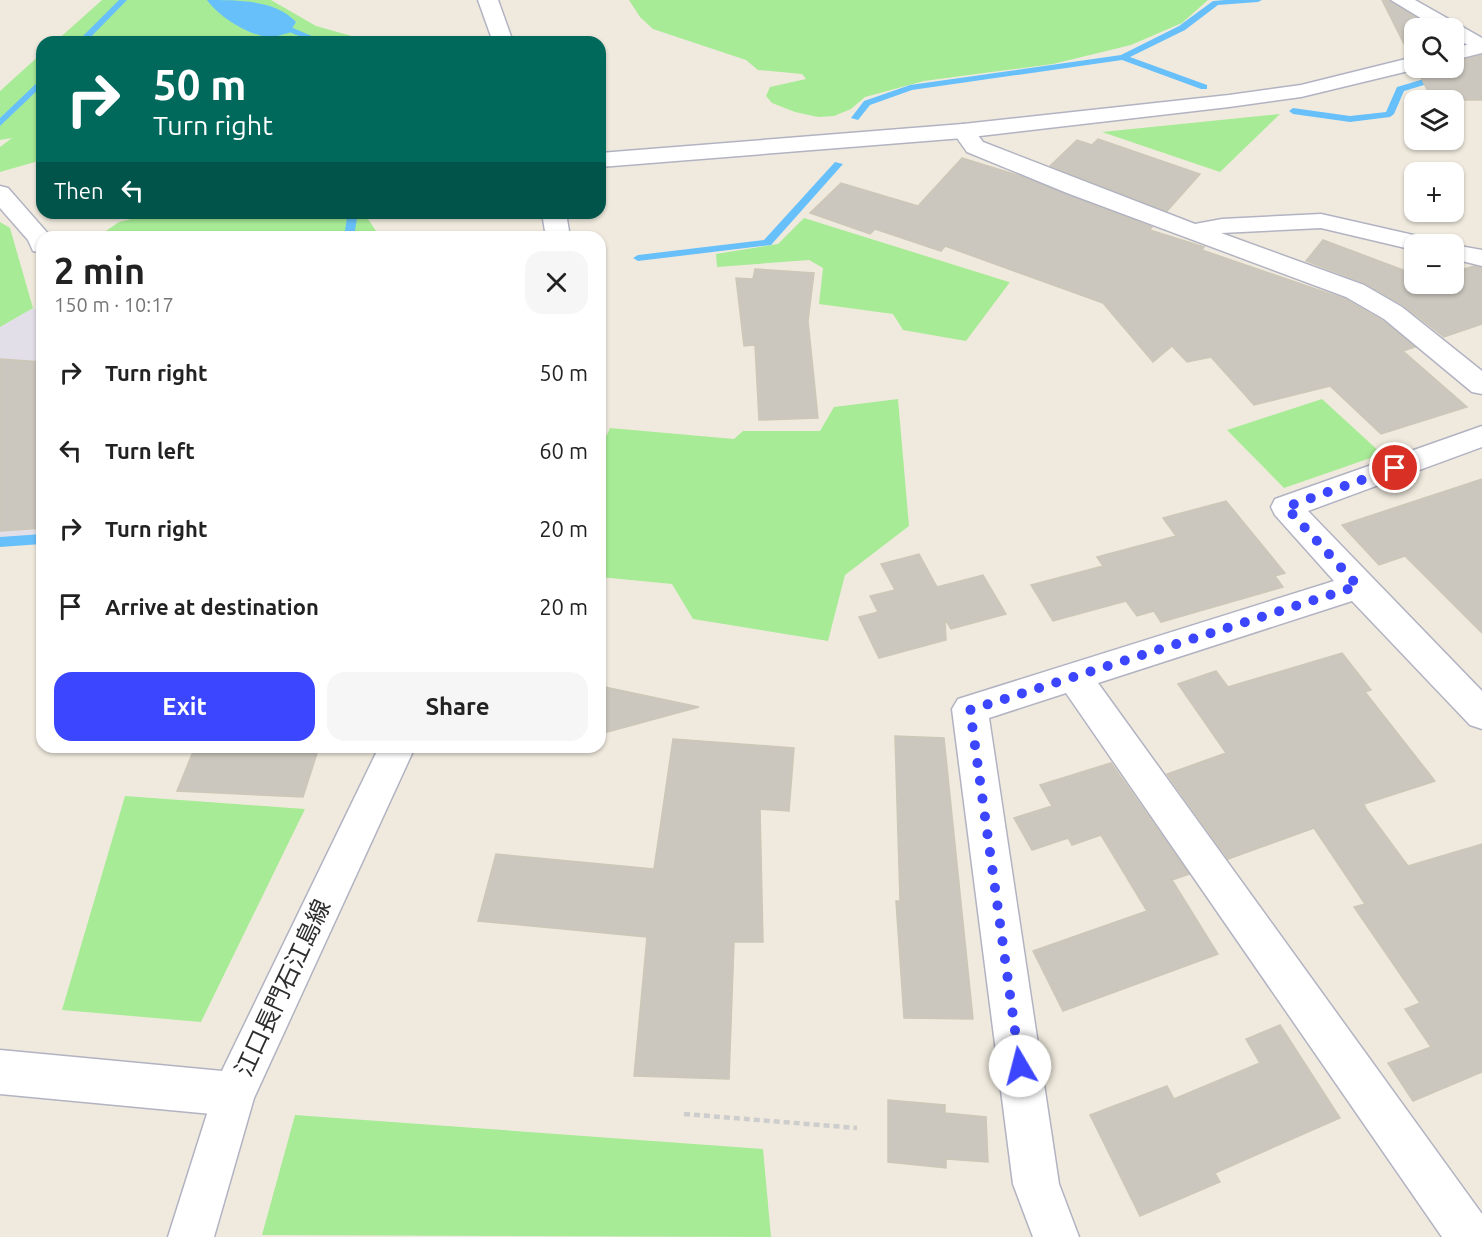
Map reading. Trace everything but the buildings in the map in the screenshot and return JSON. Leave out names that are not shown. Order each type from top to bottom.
[{"type":"street","points":[[488,0],[501,36]]},
{"type":"street","points":[[1401,0],[1433,18]]},
{"type":"street","points":[[1464,36],[1482,47]]},
{"type":"street","points":[[1464,52],[1482,47]]},
{"type":"street","points":[[606,160],[963,131],[1301,92],[1404,66]]},
{"type":"street","points":[[963,131],[975,147],[1076,188],[1355,291],[1393,313],[1482,385]]},
{"type":"street","points":[[0,193],[36,234]]},
{"type":"street","points":[[1195,231],[1222,226],[1321,221],[1404,240]]},
{"type":"street","points":[[1464,254],[1482,258]]},
{"type":"street","points":[[1482,436],[1286,507],[1358,586],[1482,714]]},
{"type":"street","points":[[1056,1237],[1036,1184],[970,710],[1358,586]]},
{"type":"street","points":[[1074,677],[1470,1237]]},
{"type":"street","name":"江口長門石江島線","points":[[191,1237],[233,1094],[394,753]]},
{"type":"street","points":[[0,1072],[233,1094]]},
{"type":"path","points":[[684,1114],[857,1128]]},
{"type":"shaded area","points":[[33,308],[36,310],[36,543],[0,546],[0,327]]},
{"type":"green space","points":[[102,0],[271,0],[316,26],[352,36],[62,36]]},
{"type":"green space","points":[[629,0],[1208,0],[1182,23],[1131,45],[1053,64],[924,81],[865,97],[851,109],[834,116],[818,117],[795,112],[772,103],[766,96],[770,87],[806,79],[802,74],[758,70],[746,60],[653,29],[640,17]]},
{"type":"green space","points":[[36,58],[36,162],[0,172],[0,147],[12,138],[0,140],[0,91]]},
{"type":"green space","points":[[1280,114],[1220,172],[1102,132]]},
{"type":"green space","points":[[804,218],[1010,282],[966,341],[903,330],[893,314],[819,304],[823,268],[809,260],[717,267],[716,254],[778,244]]},
{"type":"green space","points":[[132,219],[368,219],[376,231],[106,231],[119,222]]},
{"type":"green space","points":[[0,222],[10,228],[33,308],[0,327]]},
{"type":"green space","points":[[898,399],[909,526],[845,575],[828,641],[693,619],[672,584],[606,578],[606,437],[610,428],[734,439],[743,431],[820,431],[834,407]]},
{"type":"green space","points":[[1322,399],[1382,454],[1284,488],[1227,430]]},
{"type":"green space","points":[[125,796],[305,809],[201,1022],[62,1010]]},
{"type":"green space","points":[[295,1115],[763,1149],[771,1237],[262,1235]]},
{"type":"waterway","points":[[87,36],[123,0]]},
{"type":"waterway","points":[[231,0],[271,22]]},
{"type":"waterway","points":[[1123,57],[1182,28],[1216,3],[1258,0]]},
{"type":"waterway","points":[[271,22],[307,36]]},
{"type":"waterway","points":[[855,118],[867,103],[910,88],[1123,57]]},
{"type":"waterway","points":[[1123,57],[1204,87]]},
{"type":"waterway","points":[[1293,111],[1350,119],[1390,114],[1400,89],[1438,78]]},
{"type":"waterway","points":[[0,123],[36,87]]},
{"type":"waterway","points":[[638,258],[767,243],[838,164]]},
{"type":"waterway","points":[[350,231],[352,219]]},
{"type":"waterway","points":[[0,542],[36,539]]},
{"type":"route","points":[[1020,1066],[970,710],[1358,586],[1286,507],[1395,468]]}]
